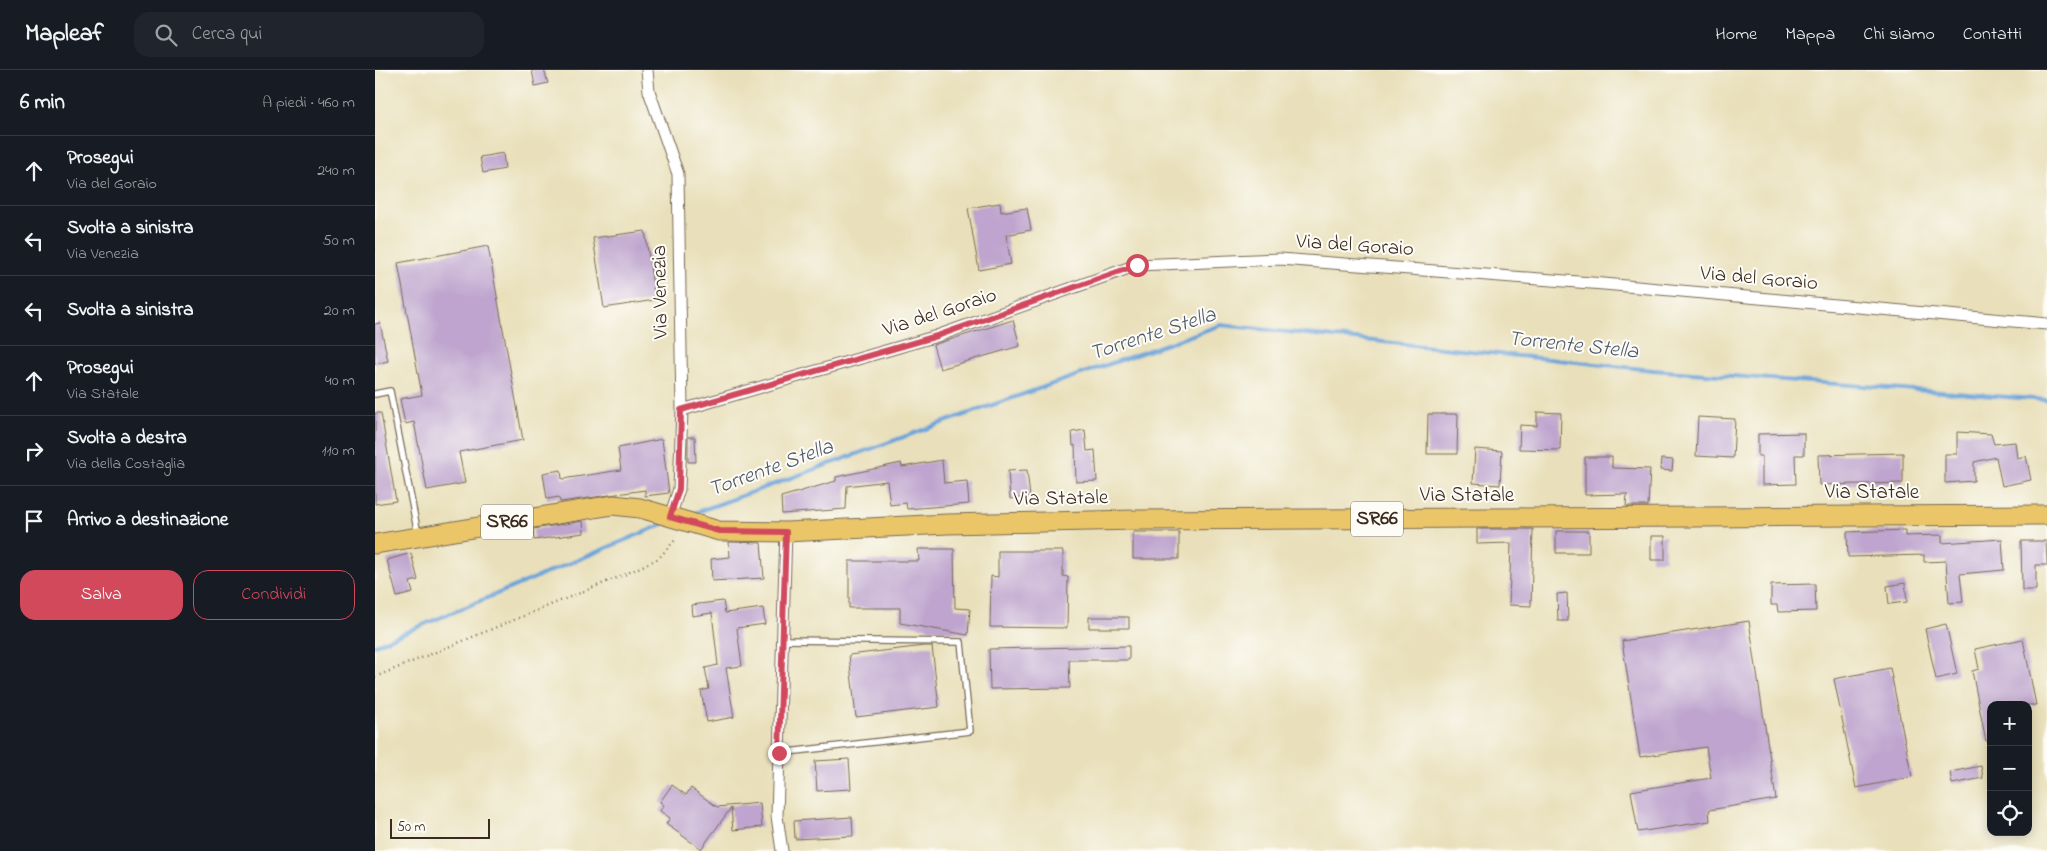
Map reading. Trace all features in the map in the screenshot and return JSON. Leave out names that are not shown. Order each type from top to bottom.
[{"type":"main road","name":"SR66","points":[[375,544],[599,507],[640,508],[670,517]]},
{"type":"main road","name":"Via Statale","points":[[670,517],[727,532],[786,532],[947,524],[1135,520],[2047,515]]},
{"type":"street","name":"Via Venezia","points":[[647,70],[649,91],[677,174],[681,410],[679,489],[670,517]]},
{"type":"street","name":"Via del Goraio","points":[[681,410],[937,336],[1137,265],[1279,259],[1604,284],[2047,324]]},
{"type":"street","points":[[782,851],[777,816],[786,532]]},
{"type":"lane","points":[[375,394],[390,391],[419,536]]},
{"type":"lane","points":[[779,753],[971,731],[961,642],[782,640]]},
{"type":"path","points":[[375,677],[625,574],[659,558],[675,540]]},
{"type":"building","points":[[532,70],[544,70],[548,83],[535,86]]},
{"type":"building","points":[[503,153],[505,169],[483,173],[480,157]]},
{"type":"building","points":[[1000,203],[1001,212],[1027,208],[1031,230],[1006,235],[1011,264],[979,270],[968,208]]},
{"type":"building","points":[[645,231],[655,300],[604,308],[593,238]]},
{"type":"building","points":[[488,246],[523,440],[459,452],[465,483],[427,490],[414,422],[405,424],[400,399],[422,395],[398,263]]},
{"type":"building","points":[[1013,320],[1020,346],[940,369],[933,345]]},
{"type":"building","points":[[380,323],[388,361],[375,364],[375,324]]},
{"type":"building","points":[[1537,412],[1561,413],[1560,450],[1519,449],[1520,425],[1537,426]]},
{"type":"building","points":[[375,413],[381,413],[396,501],[375,504]]},
{"type":"building","points":[[1428,414],[1458,414],[1457,454],[1427,454]]},
{"type":"building","points":[[1698,417],[1735,419],[1733,458],[1696,456]]},
{"type":"building","points":[[1085,430],[1087,451],[1095,450],[1097,481],[1076,482],[1075,445],[1073,446],[1072,432]]},
{"type":"building","points":[[1957,432],[1991,434],[1994,444],[2015,442],[2017,458],[2026,456],[2031,480],[2002,486],[1996,457],[1974,462],[1974,481],[1945,483],[1945,454],[1957,454]]},
{"type":"building","points":[[1804,433],[1804,455],[1795,455],[1796,484],[1762,485],[1762,456],[1758,456],[1758,434]]},
{"type":"building","points":[[688,437],[695,437],[696,462],[688,462]]},
{"type":"building","points":[[662,439],[669,493],[645,496],[645,490],[560,502],[559,497],[547,499],[543,473],[561,470],[562,479],[621,470],[618,448]]},
{"type":"building","points":[[1475,449],[1502,451],[1500,485],[1473,483]]},
{"type":"building","points":[[1903,453],[1903,483],[1819,485],[1818,455]]},
{"type":"building","points":[[1585,457],[1612,457],[1612,468],[1650,469],[1648,506],[1626,506],[1627,494],[1585,495]]},
{"type":"building","points":[[1661,459],[1673,460],[1672,471],[1660,470]]},
{"type":"building","points":[[942,460],[944,483],[967,481],[969,504],[907,509],[906,503],[890,505],[887,481],[847,486],[846,509],[782,514],[781,497],[836,481],[836,477],[901,463],[902,467]]},
{"type":"building","points":[[1027,470],[1030,497],[1010,499],[1008,471]]},
{"type":"building","points":[[583,521],[584,533],[534,540],[533,529]]},
{"type":"building","points":[[1477,529],[1533,529],[1531,606],[1509,605],[1511,543],[1477,544]]},
{"type":"building","points":[[1905,530],[1905,536],[1942,535],[1942,543],[2002,539],[2004,570],[1960,574],[1963,602],[1949,603],[1946,561],[1924,562],[1924,555],[1848,557],[1847,532]]},
{"type":"building","points":[[1556,531],[1589,531],[1589,553],[1556,553]]},
{"type":"building","points":[[1133,532],[1179,532],[1179,559],[1133,559]]},
{"type":"building","points":[[1651,536],[1665,536],[1665,560],[1651,560]]},
{"type":"building","points":[[2021,541],[2046,541],[2047,565],[2036,565],[2036,590],[2022,590]]},
{"type":"building","points":[[729,542],[761,543],[764,578],[712,581],[711,559],[730,557]]},
{"type":"building","points":[[918,549],[954,549],[955,608],[970,609],[968,635],[900,623],[900,608],[849,608],[849,561],[919,561]]},
{"type":"building","points":[[998,551],[1063,551],[1063,576],[1068,577],[1067,628],[990,627],[991,576],[998,577]]},
{"type":"building","points":[[411,553],[418,580],[410,582],[413,593],[397,597],[387,560]]},
{"type":"building","points":[[1905,583],[1907,602],[1889,604],[1887,586]]},
{"type":"building","points":[[1815,584],[1816,611],[1778,612],[1777,605],[1771,605],[1771,585]]},
{"type":"building","points":[[1567,593],[1568,621],[1558,621],[1557,594]]},
{"type":"building","points":[[723,601],[725,613],[763,608],[765,624],[737,628],[742,666],[726,668],[734,717],[707,722],[701,691],[709,689],[705,668],[718,665],[712,613],[692,616],[691,605]]},
{"type":"building","points":[[1089,617],[1129,617],[1129,628],[1089,628]]},
{"type":"building","points":[[1749,621],[1776,799],[1709,810],[1710,821],[1638,832],[1631,791],[1711,778],[1706,747],[1640,757],[1622,641]]},
{"type":"building","points":[[1946,624],[1957,674],[1936,679],[1925,629]]},
{"type":"building","points":[[2023,639],[2036,705],[2032,705],[2032,701],[1987,701],[1987,741],[1972,671],[1979,669],[1975,649]]},
{"type":"building","points":[[932,646],[939,707],[856,717],[849,655]]},
{"type":"building","points":[[1129,646],[1129,660],[1069,660],[1070,688],[990,689],[989,649]]},
{"type":"building","points":[[1890,668],[1912,777],[1856,788],[1834,679]]},
{"type":"building","points":[[849,759],[851,789],[817,791],[815,761]]},
{"type":"building","points":[[1981,766],[1983,778],[1952,784],[1950,772]]},
{"type":"building","points":[[672,785],[686,795],[691,788],[717,807],[760,803],[762,827],[733,830],[731,808],[701,849],[666,824],[670,818],[660,811],[664,805],[660,802]]},
{"type":"building","points":[[852,817],[853,836],[795,839],[794,821]]},
{"type":"waterway","name":"Torrente Stella","points":[[689,515],[964,415],[1221,325],[1653,370],[2047,400]]},
{"type":"waterway","name":"Torrente Stella","points":[[375,645],[666,523]]},
{"type":"route","points":[[779,753],[786,532],[719,531],[670,517],[679,489],[681,410],[937,336],[1137,265]]}]
